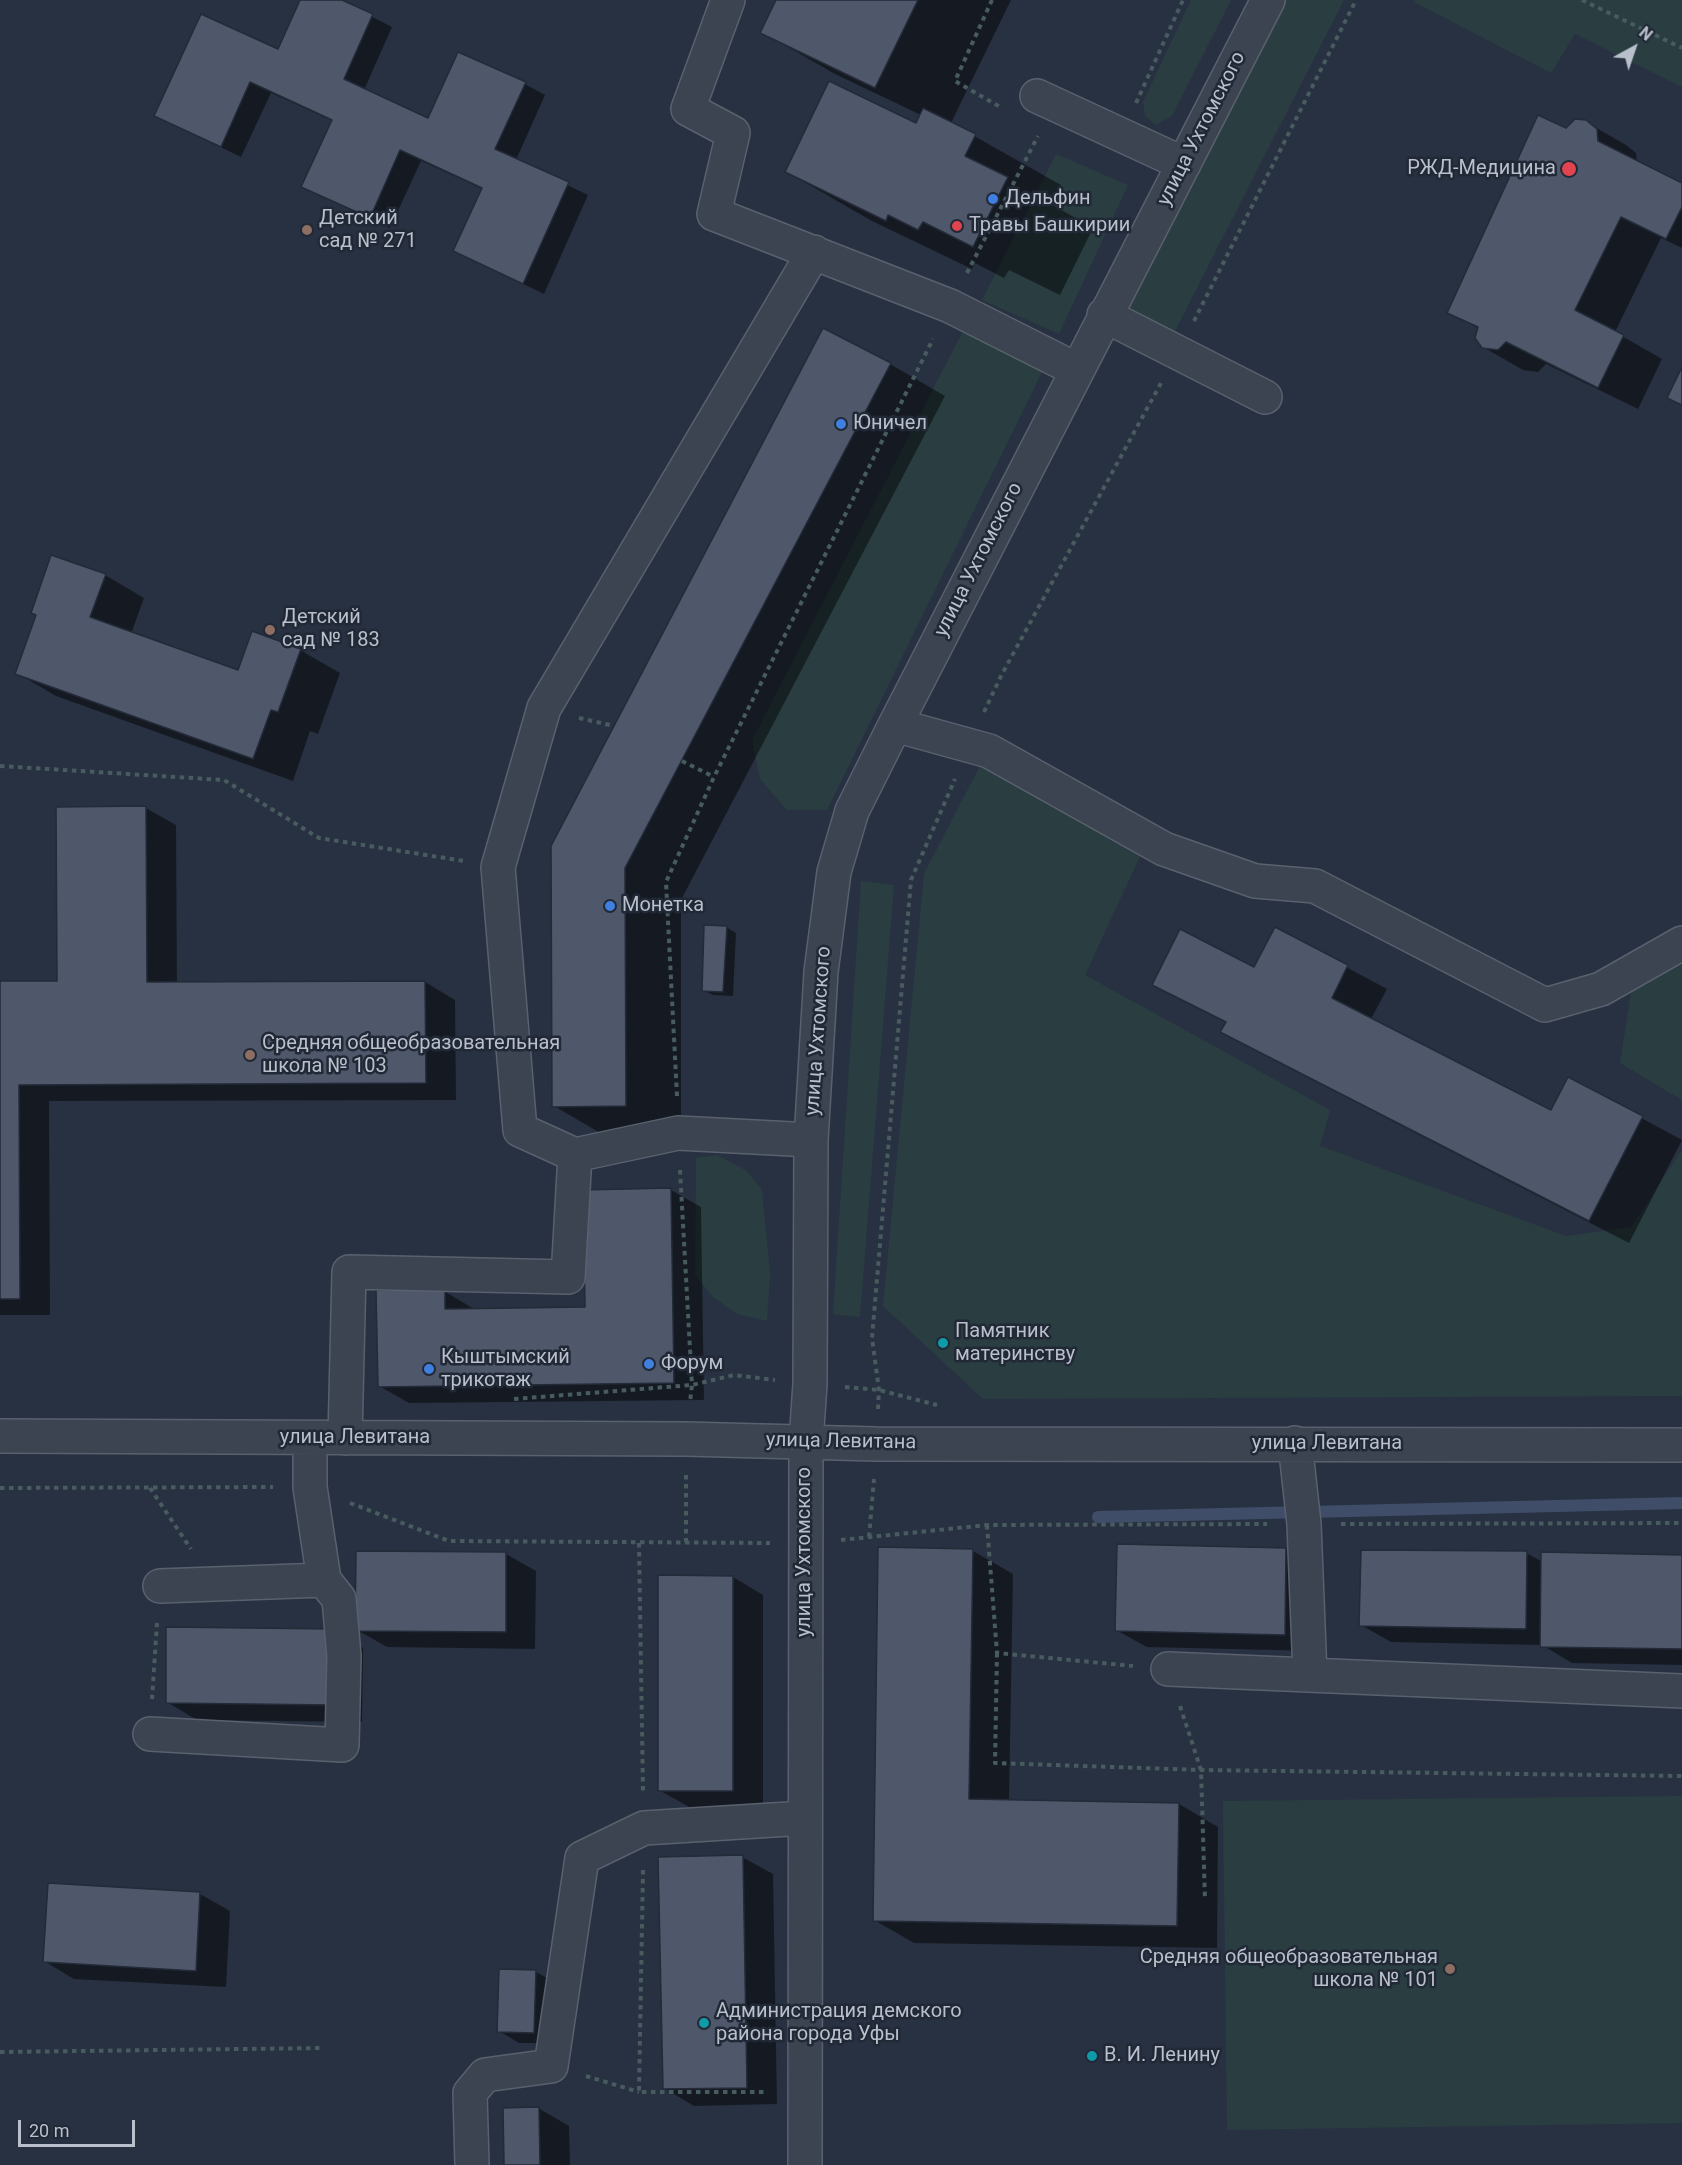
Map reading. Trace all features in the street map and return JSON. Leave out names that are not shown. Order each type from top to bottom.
[{"type":"street","points":[[728,0],[688,109],[733,133],[714,214],[950,306],[1077,370]]},
{"type":"street","name":"улица Ухтомского","points":[[805,2165],[806,1442],[810,1384],[811,1140],[821,972],[834,872],[852,811],[895,724],[1268,0]]},
{"type":"street","points":[[1037,96],[1184,164]]},
{"type":"street","points":[[811,1140],[678,1133],[575,1155],[520,1130],[498,867],[544,708],[814,252]]},
{"type":"street","points":[[1104,315],[1265,397]]},
{"type":"street","points":[[895,724],[988,751],[1164,849],[1255,881],[1315,886],[1545,1005],[1601,989],[1682,944]]},
{"type":"street","points":[[345,1438],[349,1272],[568,1277],[575,1155]]},
{"type":"street","name":"улица Левитана","points":[[0,1436],[876,1444],[1682,1445]]},
{"type":"street","points":[[150,1734],[342,1745],[344,1656],[339,1599],[324,1580],[310,1487],[310,1438]]},
{"type":"street","points":[[1295,1443],[1304,1524],[1310,1675]]},
{"type":"street","points":[[160,1586],[324,1580]]},
{"type":"street","points":[[1167,1669],[1682,1691]]},
{"type":"street","points":[[472,2165],[470,2092],[485,2075],[551,2066],[582,1858],[644,1828],[805,1818]]},
{"type":"path","points":[[992,0],[955,81],[1003,108]]},
{"type":"path","points":[[1582,0],[1682,48]]},
{"type":"path","points":[[682,761],[714,777],[950,306]]},
{"type":"path","points":[[0,766],[224,780],[319,838],[498,867]]},
{"type":"path","points":[[149,1487],[214,1584]]},
{"type":"path","points":[[0,1488],[310,1487],[449,1541],[806,1544],[987,1525],[1682,1523]]},
{"type":"path","points":[[987,1525],[997,1653],[995,1763],[1201,1770],[1682,1776]]},
{"type":"path","points":[[639,1543],[644,1828],[639,2092]]},
{"type":"path","points":[[150,1734],[160,1586]]},
{"type":"path","points":[[997,1653],[1167,1669],[1201,1770],[1205,1900]]},
{"type":"path","points":[[0,2052],[324,2048]]},
{"type":"path","points":[[551,2066],[639,2092],[805,2092]]},
{"type":"green space","points":[[1191,0],[1231,0],[1172,116],[1156,125],[1145,116],[1143,102]]},
{"type":"green space","points":[[1285,0],[1344,0],[1173,335],[1124,312]]},
{"type":"green space","points":[[1415,0],[1682,0],[1682,87],[1575,34],[1551,73],[1414,2]]},
{"type":"green space","points":[[1056,154],[1128,185],[1059,334],[982,300]]},
{"type":"green space","points":[[964,329],[1043,370],[827,810],[787,810],[760,779],[752,740]]},
{"type":"green space","points":[[982,762],[1142,852],[1085,975],[1330,1110],[1320,1146],[1566,1236],[1631,1227],[1682,1150],[1682,1396],[983,1399],[883,1306],[924,874]]},
{"type":"green space","points":[[861,881],[894,885],[860,1317],[833,1314]]},
{"type":"green space","points":[[1682,953],[1682,1100],[1620,1063],[1632,987]]},
{"type":"green space","points":[[717,1155],[747,1171],[762,1190],[770,1273],[767,1321],[737,1314],[713,1297],[695,1275],[696,1158]]},
{"type":"green space","name":"Средняя общеобразовательная школа № 101","points":[[1682,1796],[1682,2123],[1227,2130],[1223,1801]]},
{"type":"building","points":[[300,0],[342,0],[373,14],[344,79],[428,118],[458,52],[526,82],[495,149],[569,182],[523,284],[453,251],[482,188],[400,150],[370,218],[301,187],[332,120],[250,82],[221,147],[154,116],[201,14],[278,49]]},
{"type":"building","points":[[776,0],[918,0],[875,88],[760,33]]},
{"type":"building","points":[[829,81],[916,123],[923,108],[976,134],[965,156],[1008,177],[973,247],[923,222],[918,230],[888,215],[886,221],[785,172]]},
{"type":"building","points":[[1538,115],[1566,128],[1575,119],[1586,120],[1597,129],[1598,141],[1682,183],[1682,207],[1666,239],[1621,217],[1575,310],[1624,335],[1598,388],[1506,342],[1498,350],[1482,348],[1475,338],[1478,327],[1447,313]]},
{"type":"building","points":[[823,328],[891,363],[625,868],[626,1106],[552,1107],[551,846]]},
{"type":"building","points":[[1682,367],[1682,405],[1667,398]]},
{"type":"building","points":[[51,555],[106,574],[90,617],[238,670],[252,631],[301,649],[278,712],[271,710],[253,759],[15,674],[36,615],[31,613]]},
{"type":"building","points":[[146,806],[147,982],[425,981],[426,1083],[19,1085],[20,1299],[0,1299],[0,981],[57,981],[56,807]]},
{"type":"building","points":[[704,925],[727,926],[723,992],[702,991]]},
{"type":"building","points":[[1275,927],[1348,965],[1332,998],[1551,1110],[1568,1077],[1643,1116],[1589,1221],[1220,1032],[1226,1022],[1152,985],[1180,929],[1254,967]]},
{"type":"building","points":[[671,1188],[674,1383],[378,1387],[376,1290],[445,1290],[445,1309],[585,1307],[583,1190]]},
{"type":"building","points":[[1117,1544],[1286,1548],[1285,1635],[1115,1631]]},
{"type":"building","points":[[878,1547],[973,1549],[969,1799],[1179,1803],[1177,1926],[873,1921]]},
{"type":"building","points":[[1361,1550],[1527,1551],[1526,1629],[1359,1626]]},
{"type":"building","points":[[356,1551],[506,1552],[506,1632],[355,1631]]},
{"type":"building","points":[[1541,1552],[1682,1555],[1682,1649],[1540,1647]]},
{"type":"building","points":[[658,1575],[733,1576],[733,1791],[658,1791]]},
{"type":"building","points":[[166,1627],[333,1629],[332,1705],[166,1703]]},
{"type":"building","name":"Администрация демского района города Уфы","points":[[743,1855],[747,2088],[663,2089],[658,1857]]},
{"type":"building","points":[[48,1883],[200,1892],[196,1971],[43,1962]]},
{"type":"building","points":[[499,1969],[536,1970],[534,2033],[497,2032]]},
{"type":"building","points":[[539,2107],[540,2165],[504,2165],[503,2108]]},
{"type":"waterway","points":[[1098,1517],[1682,1503]]},
{"type":"place","name":"РЖД-Медицина","points":[[1569,169]]},
{"type":"place","name":"Дельфин","points":[[993,199]]},
{"type":"place","name":"Травы Башкирии","points":[[957,226]]},
{"type":"place","name":"Детский сад № 271","points":[[307,230]]},
{"type":"place","name":"Юничел","points":[[841,424]]},
{"type":"place","name":"Детский сад № 183","points":[[270,630]]},
{"type":"place","name":"Монетка","points":[[610,906]]},
{"type":"place","name":"Средняя общеобразовательная школа № 103","points":[[250,1055]]},
{"type":"place","name":"Памятник материнству","points":[[943,1343]]},
{"type":"place","name":"Форум","points":[[649,1364]]},
{"type":"place","name":"Кыштымский трикотаж","points":[[429,1369]]},
{"type":"place","name":"Средняя общеобразовательная школа № 101","points":[[1450,1969]]},
{"type":"place","name":"Администрация демского района города Уфы","points":[[704,2023]]},
{"type":"place","name":"В. И. Ленину","points":[[1092,2056]]}]
